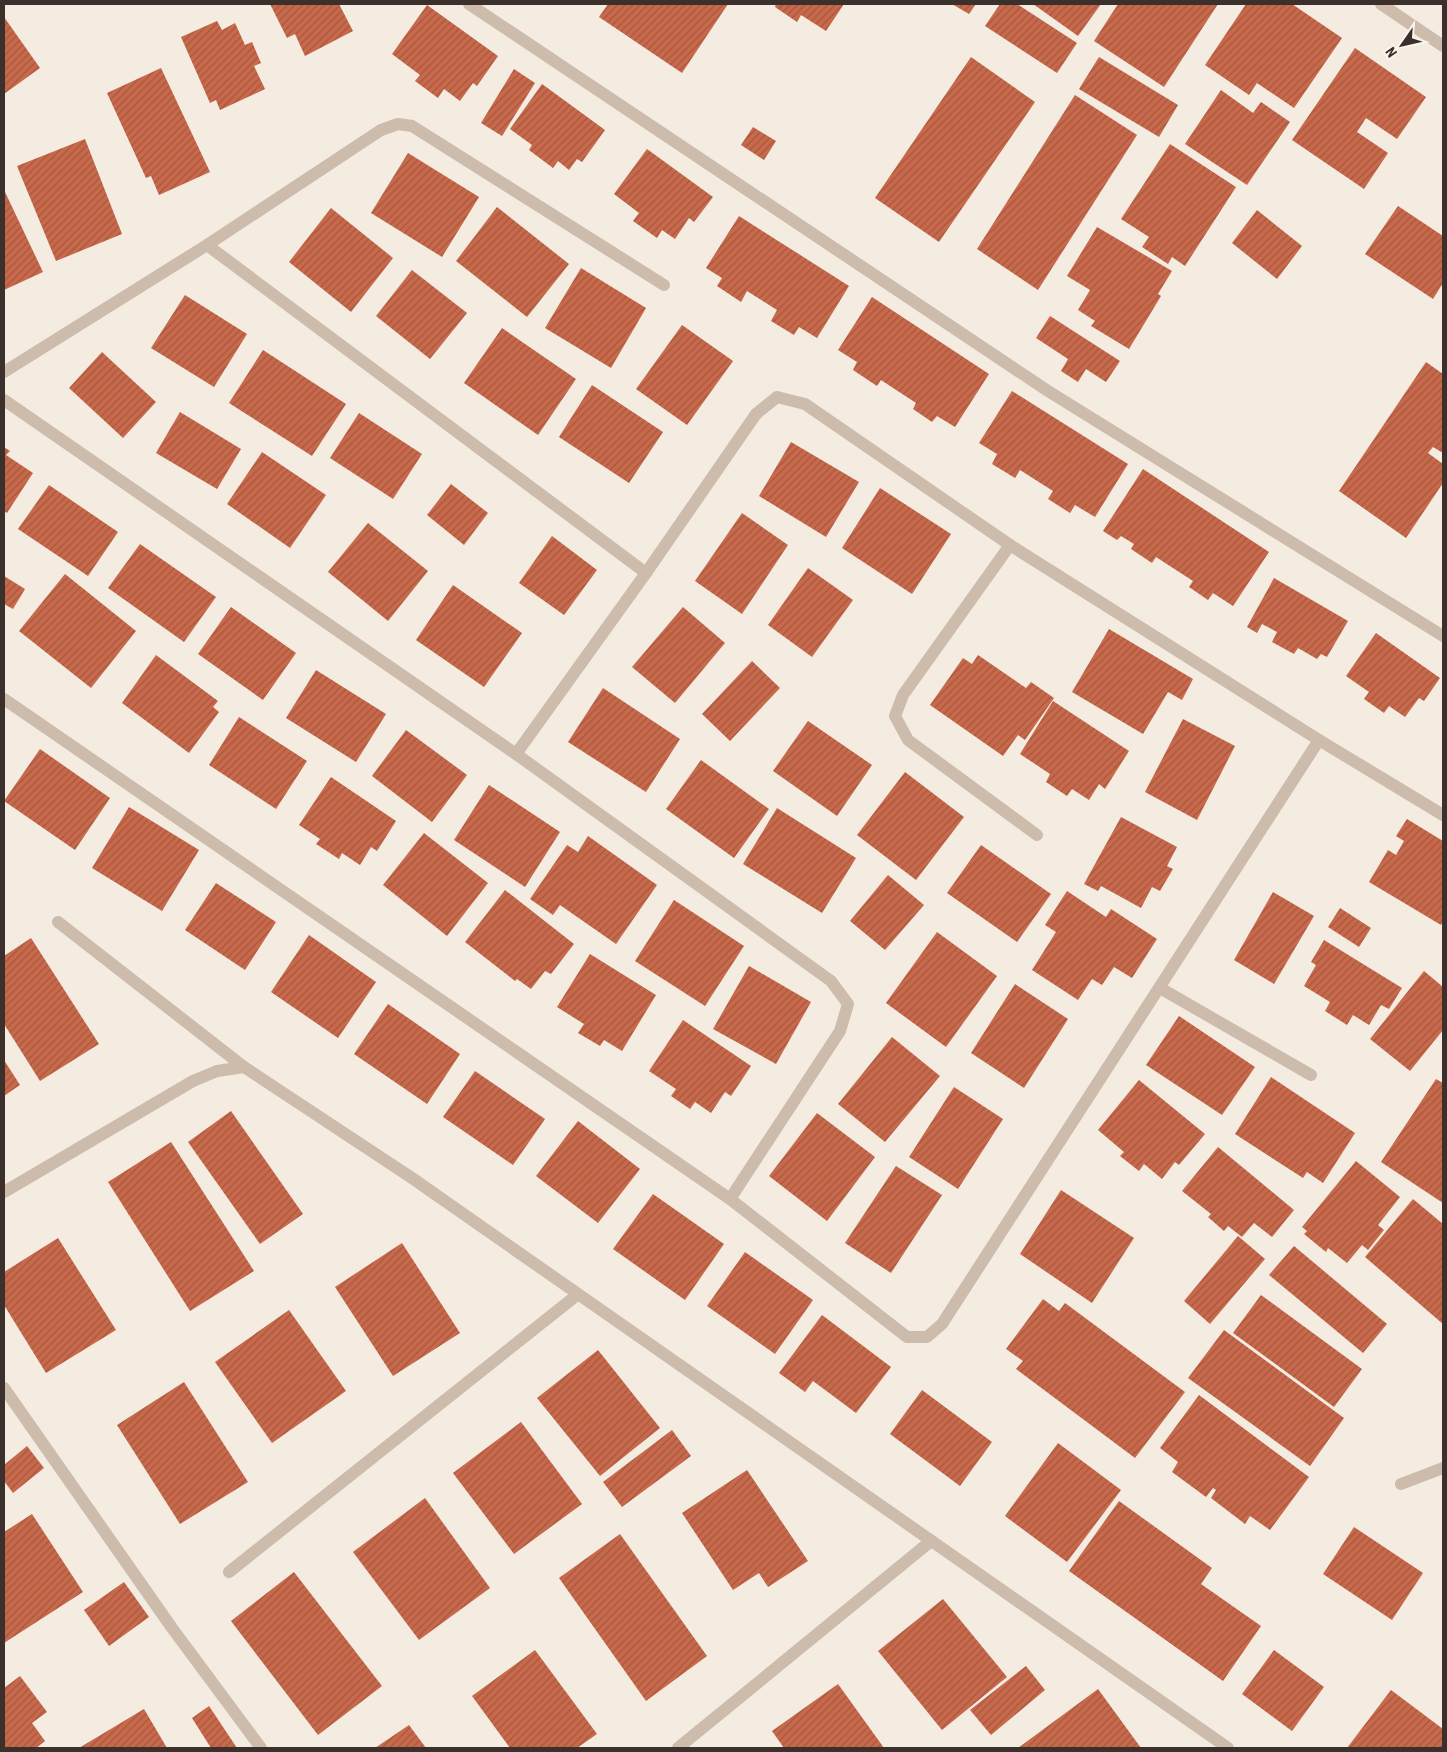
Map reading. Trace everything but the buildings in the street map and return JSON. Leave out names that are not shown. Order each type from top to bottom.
[{"type":"street","points":[[469,4],[1048,391],[1443,636]]},
{"type":"street","points":[[1381,4],[1443,46]]},
{"type":"street","points":[[4,372],[207,245],[381,130],[398,124],[412,126],[664,285]]},
{"type":"street","points":[[207,245],[646,573]]},
{"type":"street","points":[[516,754],[646,573],[756,414],[777,397],[805,404],[1010,545],[1319,740],[1443,815]]},
{"type":"street","points":[[4,400],[516,754],[831,981],[848,1004],[840,1031],[730,1199]]},
{"type":"street","points":[[1010,545],[903,695],[895,716],[908,740],[1037,835]]},
{"type":"street","points":[[4,700],[730,1199],[907,1337],[926,1337],[942,1324],[1319,740]]},
{"type":"street","points":[[58,922],[244,1067],[412,1178],[1228,1748]]},
{"type":"street","points":[[1160,988],[1311,1075]]},
{"type":"street","points":[[4,1192],[193,1081],[217,1071],[244,1067]]},
{"type":"street","points":[[230,1572],[577,1295]]},
{"type":"street","points":[[4,1388],[172,1628],[261,1748]]},
{"type":"street","points":[[1401,1484],[1443,1468]]},
{"type":"street","points":[[678,1748],[931,1540]]}]
